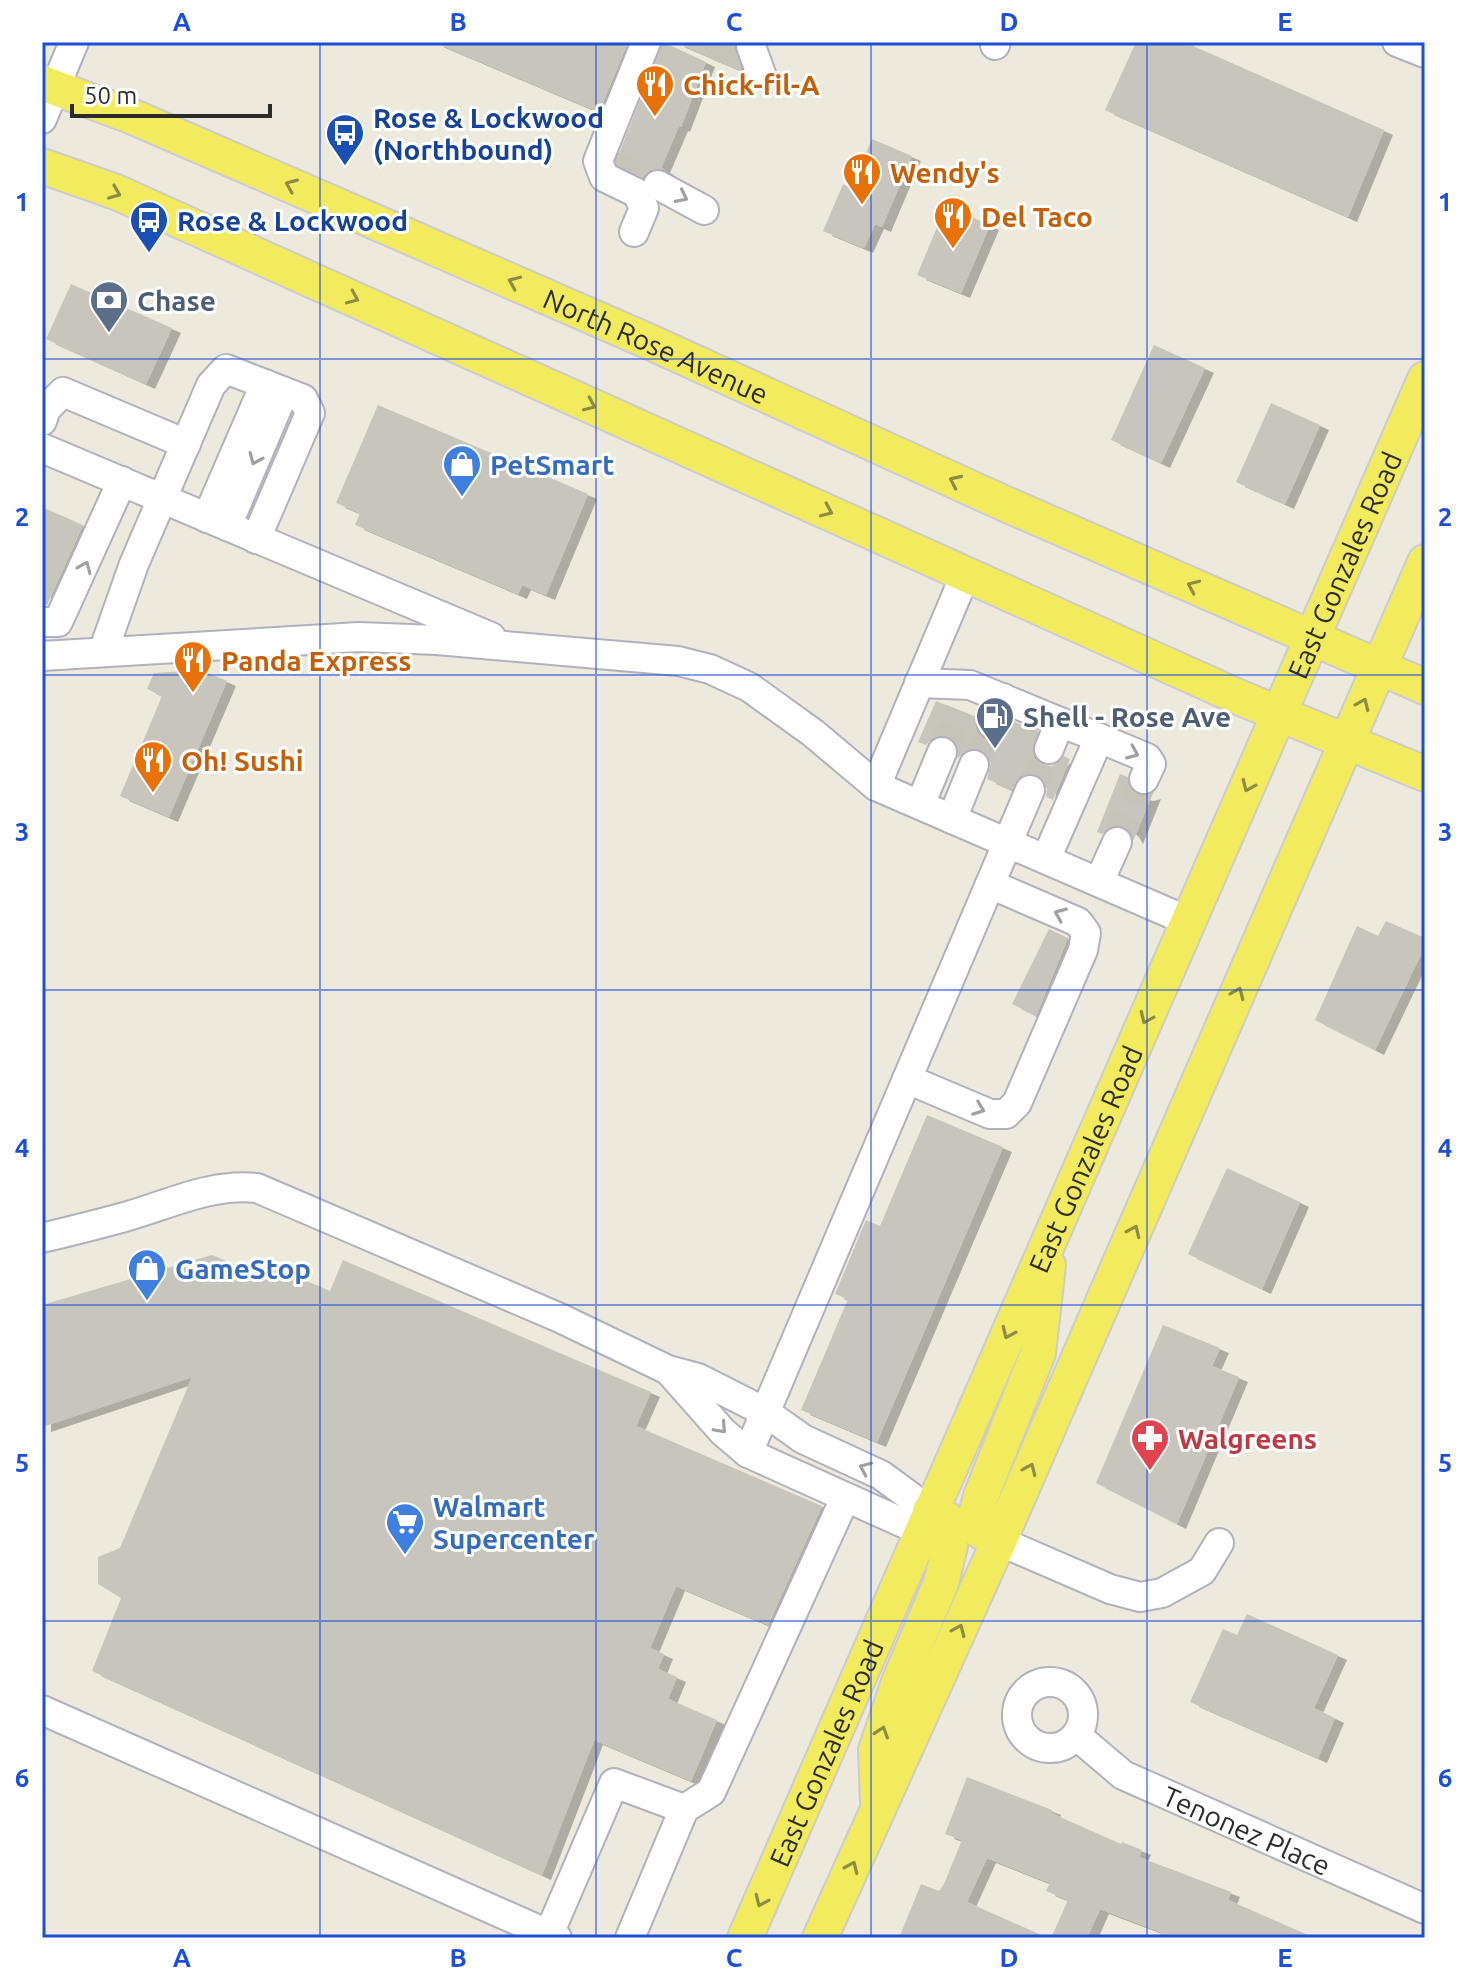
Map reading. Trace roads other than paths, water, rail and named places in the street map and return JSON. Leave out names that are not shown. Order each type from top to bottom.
[{"type":"main road","name":"North Rose Avenue","points":[[46,96],[131,116],[621,329],[1001,502],[1425,687]]},
{"type":"main road","points":[[42,166],[116,192],[1236,696],[1414,770]]},
{"type":"main road","name":"East Gonzales Road","points":[[745,1938],[1425,379]]},
{"type":"main road","points":[[824,1936],[1425,562]]},
{"type":"main road","points":[[999,1541],[980,1531],[976,1514],[1003,1437],[1038,1353],[1050,1237]]},
{"type":"main road","points":[[878,1809],[876,1750],[899,1682],[941,1583],[950,1546],[951,1529],[946,1519],[926,1521]]},
{"type":"street","points":[[46,96],[74,42]]},
{"type":"street","points":[[634,232],[644,208],[637,193],[604,177],[604,163],[646,42]]},
{"type":"street","points":[[1397,42],[1425,53]]},
{"type":"street","points":[[658,185],[704,210]]},
{"type":"street","points":[[103,652],[134,564],[211,385],[226,369],[303,399],[310,413],[256,539]]},
{"type":"street","points":[[217,522],[275,388]]},
{"type":"street","points":[[42,421],[46,409],[63,392],[186,444]]},
{"type":"street","points":[[42,448],[517,647]]},
{"type":"street","points":[[42,622],[58,622],[122,481]]},
{"type":"street","points":[[876,786],[966,573]]},
{"type":"street","points":[[42,656],[359,637],[437,640],[678,661],[710,669],[749,687],[813,733],[876,786],[1188,921]]},
{"type":"street","points":[[919,683],[998,711],[1060,722],[1147,758],[1151,764],[1144,779]]},
{"type":"street","points":[[1049,749],[1060,722]]},
{"type":"street","points":[[1046,859],[1099,738]]},
{"type":"street","points":[[920,805],[942,752]]},
{"type":"street","points":[[952,819],[974,765]]},
{"type":"street","points":[[748,1453],[1030,790]]},
{"type":"street","points":[[1099,882],[1117,842]]},
{"type":"street","points":[[907,1079],[990,1114],[1006,1114],[1017,1103],[1083,950],[1086,933],[1078,922],[990,884]]},
{"type":"street","points":[[42,1238],[129,1216],[217,1188],[257,1188],[560,1318],[668,1370],[698,1378],[765,1412],[803,1439],[881,1475],[926,1521]]},
{"type":"street","points":[[668,1370],[723,1432],[748,1453],[845,1498],[926,1521]]},
{"type":"street","points":[[630,1938],[684,1809],[711,1792],[845,1498]]},
{"type":"street","points":[[999,1541],[1110,1589],[1140,1597],[1162,1593],[1202,1571],[1219,1543]]},
{"type":"street","points":[[42,1710],[553,1936],[614,1783],[684,1809]]},
{"type":"street","name":"Tenonez Place","points":[[1077,1736],[1123,1775],[1425,1909]]},
{"type":"tunnel","points":[[716,42],[720,48],[746,58]]},
{"type":"tunnel","points":[[611,165],[658,185]]},
{"type":"tunnel","points":[[942,752],[959,710]]},
{"type":"tunnel","points":[[974,765],[992,724]]},
{"type":"tunnel","points":[[1030,790],[1049,749]]},
{"type":"tunnel","points":[[1117,842],[1144,779]]},
{"type":"place","name":"Chick-fil-A","points":[[655,118]]},
{"type":"place","name":"Rose & Lockwood (Northbound)","points":[[345,167]]},
{"type":"place","name":"Wendy's","points":[[862,206]]},
{"type":"place","name":"Del Taco","points":[[953,250]]},
{"type":"place","name":"Rose & Lockwood","points":[[149,254]]},
{"type":"place","name":"Chase","points":[[109,334]]},
{"type":"place","name":"PetSmart","points":[[462,498]]},
{"type":"place","name":"Panda Express","points":[[193,694]]},
{"type":"place","name":"Shell - Rose Ave","points":[[995,750]]},
{"type":"place","name":"Oh! Sushi","points":[[153,794]]},
{"type":"place","name":"GameStop","points":[[147,1302]]},
{"type":"place","name":"Walgreens","points":[[1150,1472]]},
{"type":"place","name":"Walmart Supercenter","points":[[405,1556]]}]
